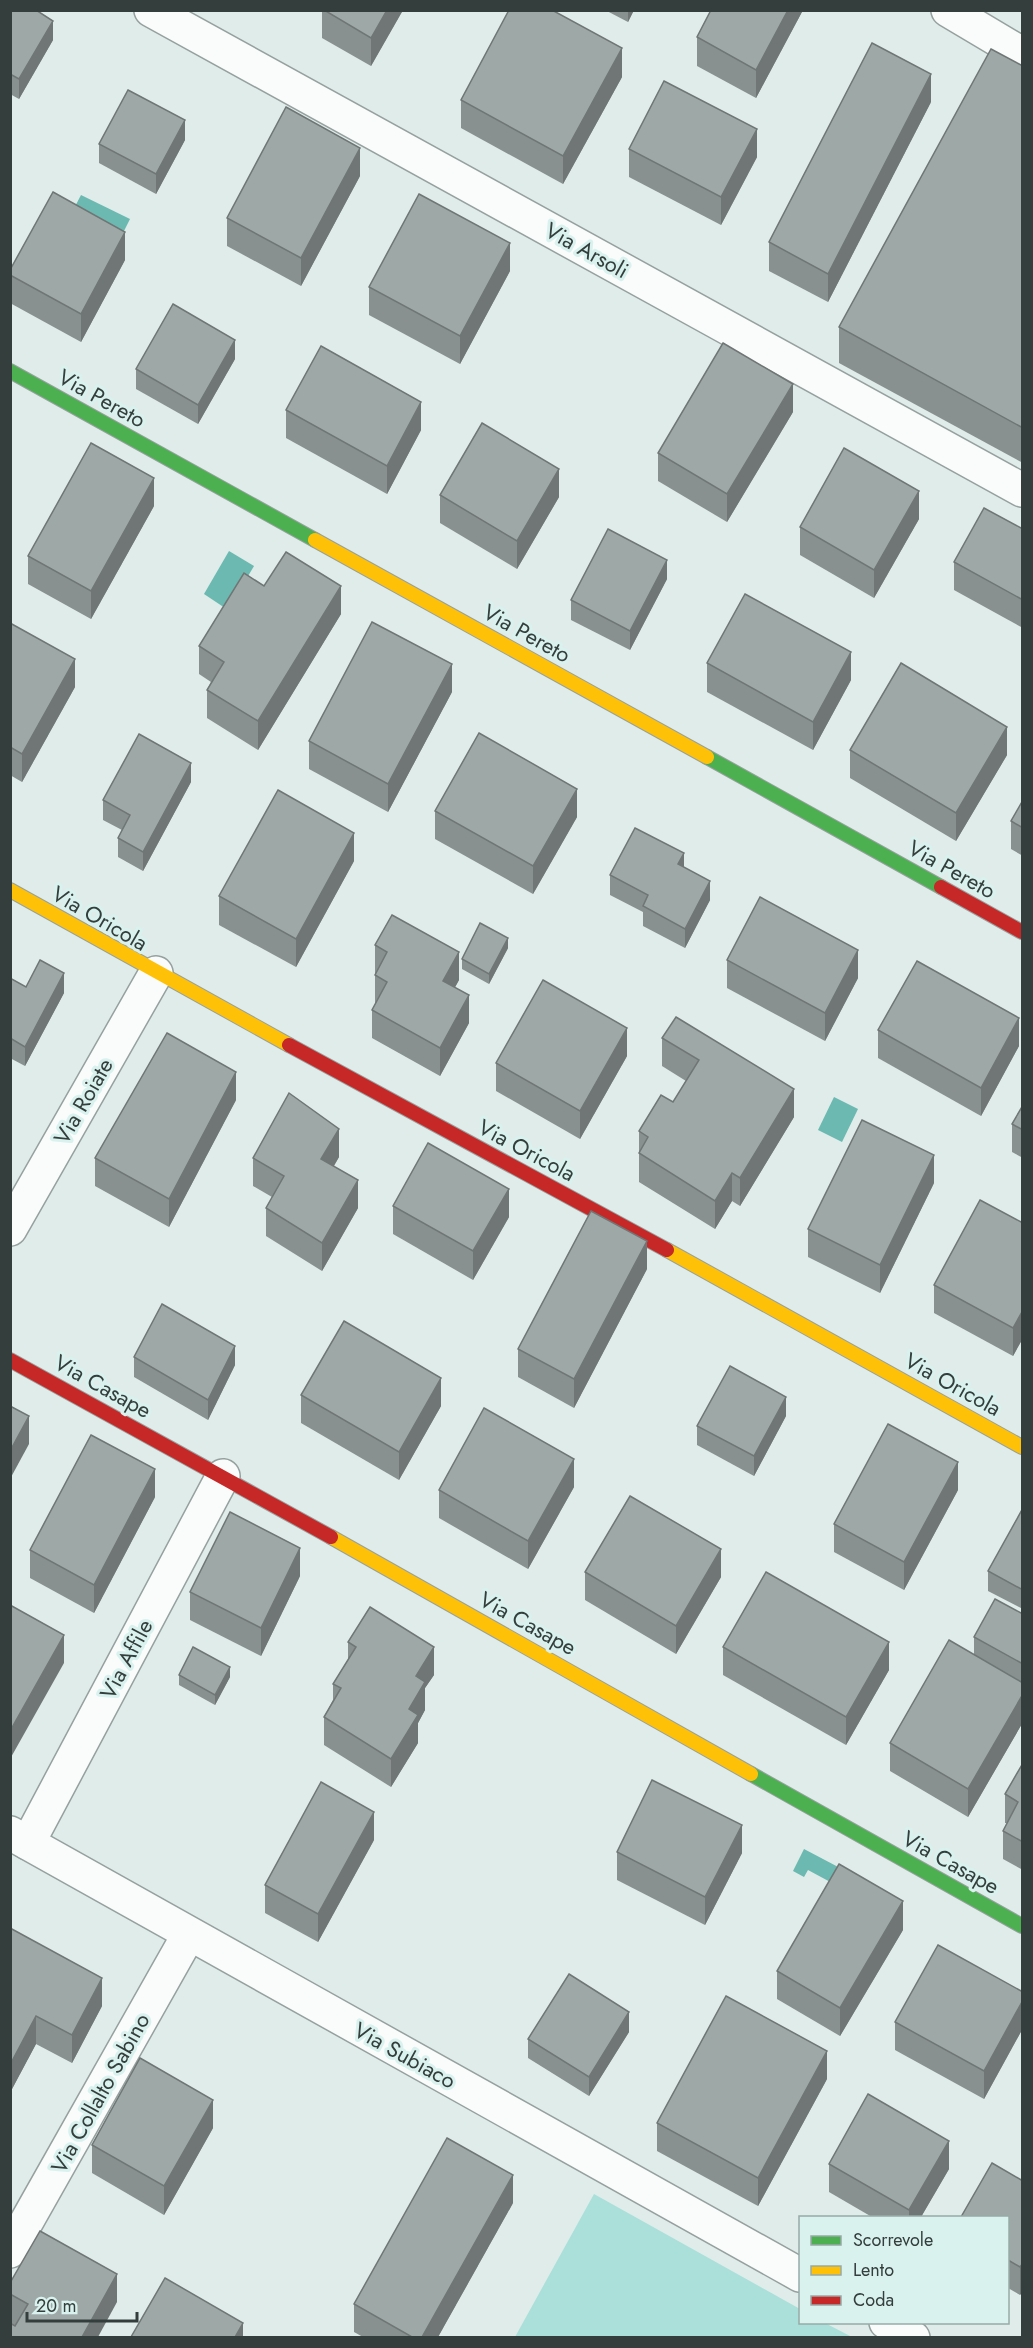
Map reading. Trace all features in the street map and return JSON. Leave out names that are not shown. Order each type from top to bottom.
[{"type":"street","name":"Via Arsoli","points":[[151,10],[1023,490]]},
{"type":"street","points":[[948,10],[1023,54]]},
{"type":"street","name":"Via Pereto","points":[[10,371],[1023,932]]},
{"type":"street","name":"Via Oricola","points":[[10,890],[156,973],[655,1243],[1023,1447]]},
{"type":"street","name":"Via Roiate","points":[[10,1229],[156,973]]},
{"type":"street","name":"Via Casape","points":[[10,1360],[223,1476],[1023,1926]]},
{"type":"street","name":"Via Affile","points":[[19,1838],[223,1476]]},
{"type":"street","name":"Via Subiaco","points":[[19,1838],[799,2274]]},
{"type":"street","name":"Via Collalto Sabino","points":[[10,2251],[189,1934]]},
{"type":"street","points":[[890,2324],[913,2337]]},
{"type":"shaded area","points":[[81,195],[130,219],[118,243],[69,218]]},
{"type":"shaded area","points":[[229,551],[254,566],[228,610],[204,594]]},
{"type":"shaded area","points":[[834,1097],[858,1109],[842,1142],[818,1130]]},
{"type":"shaded area","points":[[804,1849],[842,1869],[834,1884],[808,1870],[804,1877],[793,1871]]},
{"type":"shaded area","points":[[594,2194],[799,2308],[799,2324],[827,2324],[852,2337],[515,2337]]},
{"type":"building","points":[[10,10],[36,10],[53,21],[19,79],[10,74]]},
{"type":"building","points":[[324,10],[387,10],[371,38]]},
{"type":"building","points":[[509,10],[552,10],[622,48],[563,156],[461,100]]},
{"type":"building","points":[[711,10],[788,10],[756,70],[697,37]]},
{"type":"building","points":[[872,43],[931,74],[828,274],[769,242]]},
{"type":"building","points":[[991,49],[1023,66],[1023,428],[839,327]]},
{"type":"building","points":[[664,81],[757,129],[721,197],[629,149]]},
{"type":"building","points":[[128,90],[185,120],[156,174],[99,144]]},
{"type":"building","points":[[286,107],[360,148],[301,258],[227,218]]},
{"type":"building","points":[[53,192],[125,232],[81,314],[10,275],[10,270]]},
{"type":"building","points":[[419,194],[510,243],[460,336],[369,287]]},
{"type":"building","points":[[173,304],[235,340],[198,405],[136,369]]},
{"type":"building","points":[[723,343],[793,384],[727,494],[658,453]]},
{"type":"building","points":[[321,346],[421,402],[387,466],[286,410]]},
{"type":"building","points":[[482,423],[559,469],[517,541],[440,495]]},
{"type":"building","points":[[91,443],[154,478],[91,591],[28,556]]},
{"type":"building","points":[[844,448],[919,491],[874,570],[800,527]]},
{"type":"building","points":[[984,508],[1023,529],[1023,600],[954,562]]},
{"type":"building","points":[[608,529],[667,560],[630,631],[571,600]]},
{"type":"building","points":[[286,552],[341,586],[258,721],[207,690],[224,662],[199,646],[244,573],[264,586]]},
{"type":"building","points":[[745,594],[851,652],[813,722],[707,663]]},
{"type":"building","points":[[372,622],[452,664],[388,784],[309,741]]},
{"type":"building","points":[[10,623],[75,659],[22,754],[10,747]]},
{"type":"building","points":[[901,663],[1007,727],[956,813],[850,750]]},
{"type":"building","points":[[479,733],[577,789],[533,866],[435,811]]},
{"type":"building","points":[[139,734],[191,763],[143,852],[118,838],[130,815],[103,800]]},
{"type":"building","points":[[278,790],[354,833],[296,939],[219,896]]},
{"type":"building","points":[[1023,800],[1023,828],[1011,821]]},
{"type":"building","points":[[635,828],[684,853],[678,864],[710,881],[685,929],[643,906],[648,895],[610,875]]},
{"type":"building","points":[[760,897],[858,950],[825,1013],[727,960]]},
{"type":"building","points":[[392,915],[459,952],[443,981],[469,995],[440,1048],[372,1010],[387,982],[375,975],[387,952],[375,945]]},
{"type":"building","points":[[480,923],[508,938],[489,974],[462,959]]},
{"type":"building","points":[[40,960],[64,973],[25,1047],[10,1038],[10,978],[26,987]]},
{"type":"building","points":[[917,961],[1019,1018],[981,1088],[878,1030]]},
{"type":"building","points":[[543,980],[627,1028],[580,1111],[496,1063]]},
{"type":"building","points":[[676,1017],[794,1089],[740,1178],[732,1173],[715,1201],[639,1153],[648,1137],[639,1131],[661,1095],[673,1102],[699,1060],[662,1038]]},
{"type":"building","points":[[167,1033],[236,1072],[169,1199],[95,1158]]},
{"type":"building","points":[[289,1093],[339,1129],[321,1159],[358,1180],[322,1243],[266,1208],[284,1176],[253,1158]]},
{"type":"building","points":[[1023,1105],[1023,1130],[1012,1124]]},
{"type":"building","points":[[862,1120],[934,1155],[880,1265],[808,1229]]},
{"type":"building","points":[[428,1143],[509,1189],[473,1251],[393,1206]]},
{"type":"building","points":[[980,1200],[1023,1223],[1023,1310],[1013,1328],[934,1285]]},
{"type":"building","points":[[591,1211],[647,1241],[574,1379],[518,1349]]},
{"type":"building","points":[[162,1304],[235,1346],[208,1400],[134,1357]]},
{"type":"building","points":[[344,1321],[441,1378],[399,1452],[301,1395]]},
{"type":"building","points":[[730,1366],[786,1397],[754,1456],[697,1426]]},
{"type":"building","points":[[10,1406],[29,1416],[10,1451]]},
{"type":"building","points":[[484,1408],[574,1459],[528,1541],[439,1490]]},
{"type":"building","points":[[888,1424],[958,1462],[904,1562],[834,1524]]},
{"type":"building","points":[[91,1435],[155,1469],[94,1585],[30,1550]]},
{"type":"building","points":[[630,1496],[721,1549],[676,1626],[585,1572]]},
{"type":"building","points":[[1023,1508],[1023,1590],[988,1571]]},
{"type":"building","points":[[230,1512],[300,1548],[261,1628],[190,1592]]},
{"type":"building","points":[[766,1572],[889,1642],[846,1717],[723,1647]]},
{"type":"building","points":[[995,1599],[1023,1614],[1023,1664],[974,1637]]},
{"type":"building","points":[[10,1605],[64,1635],[10,1731]]},
{"type":"building","points":[[370,1607],[434,1647],[416,1676],[425,1682],[409,1709],[418,1715],[391,1759],[324,1717],[341,1688],[333,1684],[356,1647],[348,1642]]},
{"type":"building","points":[[949,1640],[1023,1683],[1023,1694],[968,1789],[890,1743]]},
{"type":"building","points":[[193,1647],[230,1667],[215,1695],[179,1675]]},
{"type":"building","points":[[1023,1763],[1023,1842],[1003,1831],[1018,1802],[1005,1794]]},
{"type":"building","points":[[652,1780],[742,1825],[705,1897],[617,1852]]},
{"type":"building","points":[[321,1782],[374,1812],[318,1914],[265,1885]]},
{"type":"building","points":[[839,1864],[903,1901],[840,2008],[777,1971]]},
{"type":"building","points":[[10,1928],[102,1978],[72,2035],[36,2016],[12,2061],[10,2061]]},
{"type":"building","points":[[938,1945],[1023,1992],[1023,2000],[984,2071],[895,2022]]},
{"type":"building","points":[[569,1974],[629,2012],[589,2077],[528,2039]]},
{"type":"building","points":[[726,1996],[827,2051],[758,2178],[657,2123]]},
{"type":"building","points":[[140,2058],[213,2100],[164,2186],[92,2145]]},
{"type":"building","points":[[868,2094],[949,2141],[909,2210],[829,2164]]},
{"type":"building","points":[[447,2138],[513,2175],[422,2337],[412,2337],[354,2304]]},
{"type":"building","points":[[992,2163],[1023,2181],[1023,2263],[1020,2267],[1009,2261],[1009,2216],[962,2216]]},
{"type":"building","points":[[40,2231],[117,2274],[82,2337],[10,2337],[10,2323],[15,2326],[28,2304],[10,2294],[10,2283]]},
{"type":"building","points":[[165,2278],[243,2323],[235,2337],[131,2337]]},
{"type":"traffic: fast","points":[[10,371],[315,540]]},
{"type":"traffic: fast","points":[[707,757],[941,887]]},
{"type":"traffic: fast","points":[[751,1774],[1022,1926]]},
{"type":"traffic: slow","points":[[315,540],[707,757]]},
{"type":"traffic: slow","points":[[10,890],[289,1045]]},
{"type":"traffic: slow","points":[[667,1250],[1022,1447]]},
{"type":"traffic: slow","points":[[331,1537],[751,1774]]},
{"type":"traffic: jam","points":[[941,887],[1022,932]]},
{"type":"traffic: jam","points":[[289,1045],[667,1250]]},
{"type":"traffic: jam","points":[[10,1360],[331,1537]]}]
